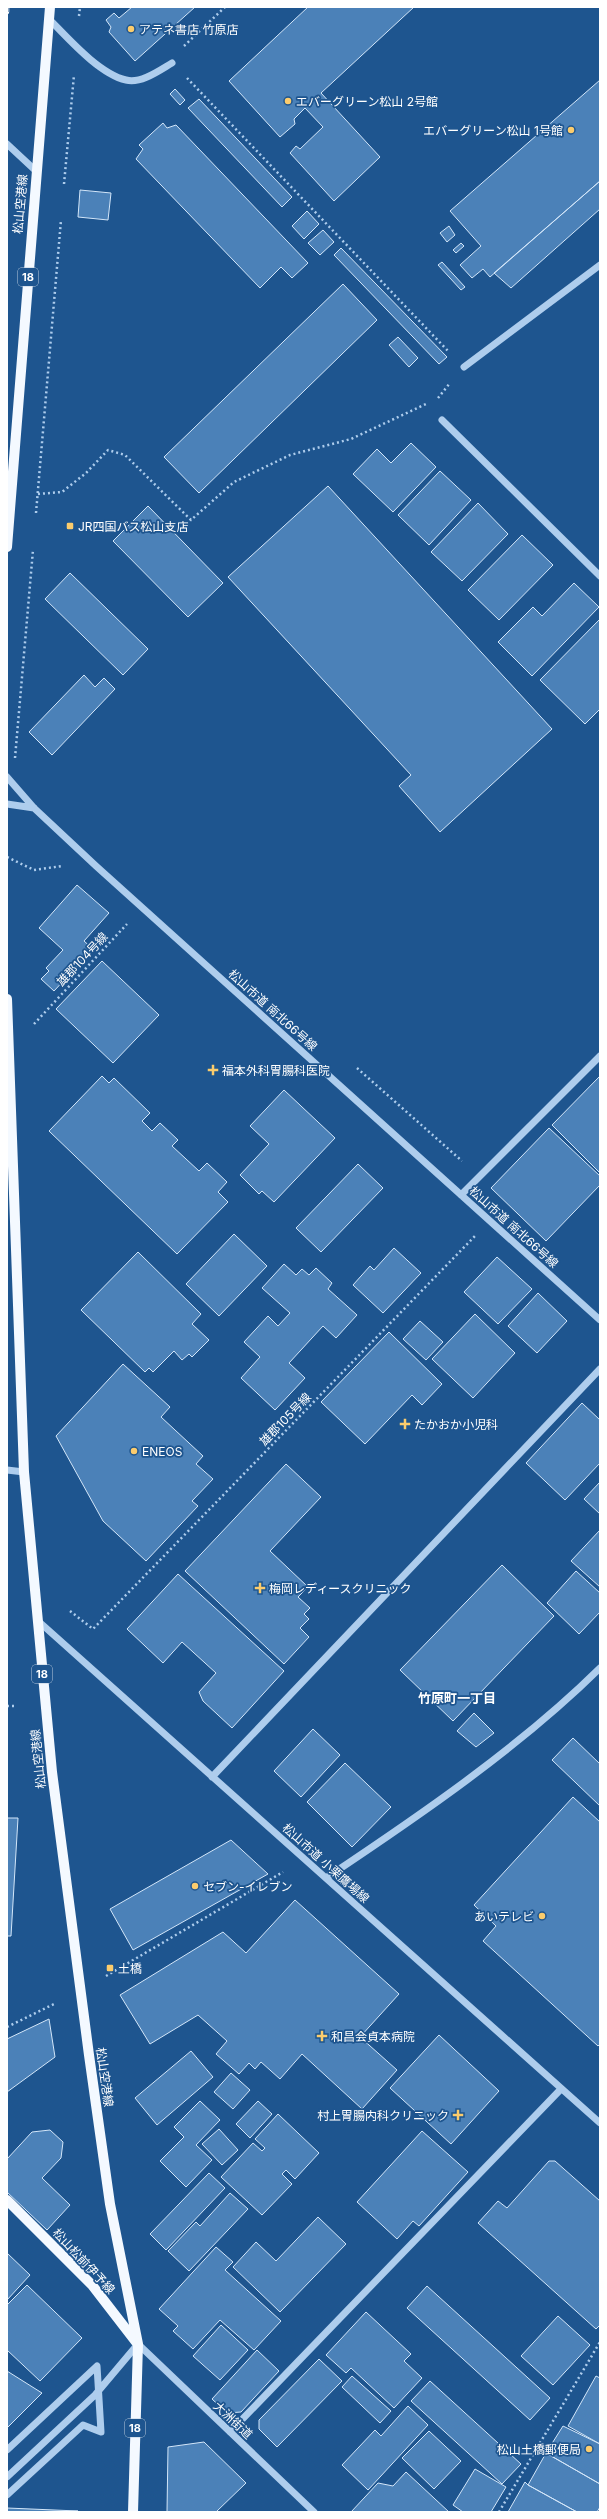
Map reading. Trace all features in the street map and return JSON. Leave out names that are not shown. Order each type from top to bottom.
[{"type":"main road","name":"松山空港線","points":[[7,547],[50,7]]},
{"type":"main road","name":"松山空港線","points":[[7,999],[24,1472],[52,1772],[89,2056],[110,2204],[138,2344],[134,2512]]},
{"type":"main road","name":"松山松前伊予線","points":[[7,2200],[92,2285],[138,2344]]},
{"type":"street","points":[[49,19],[104,69],[127,81],[147,77],[172,63]]},
{"type":"street","points":[[7,144],[36,171]]},
{"type":"street","points":[[464,367],[600,265]]},
{"type":"street","points":[[442,420],[600,576]]},
{"type":"street","name":"松山市道 南北66号線","points":[[7,777],[34,808],[142,908],[600,1320]]},
{"type":"street","points":[[7,804],[34,808]]},
{"type":"street","points":[[461,1195],[600,1056]]},
{"type":"street","points":[[212,1777],[600,1369]]},
{"type":"street","points":[[7,1470],[24,1472]]},
{"type":"street","name":"松山市道 小栗鷹場線","points":[[37,1620],[600,2123]]},
{"type":"street","points":[[326,1878],[438,1800],[554,1712],[600,1668]]},
{"type":"street","points":[[230,2432],[561,2089]]},
{"type":"street","points":[[7,2477],[99,2390],[138,2344]]},
{"type":"street","name":"大洲街道","points":[[138,2344],[314,2512]]},
{"type":"street","points":[[7,2450],[97,2366],[101,2432],[83,2425],[7,2495]]},
{"type":"path","points":[[64,184],[80,7]]},
{"type":"path","points":[[38,494],[62,492],[86,473],[108,450],[125,455],[191,520],[234,482],[290,455],[352,439],[438,398],[464,367],[172,63],[180,50],[225,7]]},
{"type":"path","points":[[36,516],[61,220]]},
{"type":"path","points":[[15,763],[33,544]]},
{"type":"path","points":[[7,857],[34,870],[64,866]]},
{"type":"path","name":"雄郡104号線","points":[[34,1024],[142,908]]},
{"type":"path","name":"雄郡105号線","points":[[70,1611],[93,1628],[490,1222]]},
{"type":"path","points":[[7,1706],[16,1706]]},
{"type":"path","points":[[106,1976],[283,1872]]},
{"type":"path","points":[[7,2027],[56,2003]]},
{"type":"path","points":[[499,2512],[600,2342]]},
{"type":"building","points":[[132,7],[195,7],[135,61],[109,32],[111,27],[106,20],[114,13],[119,18]]},
{"type":"building","name":"エバーグリーン松山 2号館","points":[[308,7],[414,7],[321,93],[380,157],[334,201],[290,153],[296,146],[300,149],[323,127],[305,108],[294,119],[295,124],[280,137],[229,81]]},
{"type":"building","name":"エバーグリーン松山 1号館","points":[[600,80],[600,181],[490,277],[483,269],[472,278],[460,265],[481,246],[450,211]]},
{"type":"building","points":[[175,89],[185,100],[180,105],[170,94]]},
{"type":"building","points":[[199,99],[292,197],[282,207],[188,108]]},
{"type":"building","points":[[163,123],[167,128],[176,125],[308,263],[292,278],[281,267],[260,288],[136,159],[143,149],[139,145]]},
{"type":"building","points":[[600,181],[600,209],[511,288],[494,273]]},
{"type":"building","points":[[80,190],[111,193],[108,220],[78,217]]},
{"type":"building","points":[[307,211],[319,224],[304,239],[292,226]]},
{"type":"building","points":[[449,226],[455,235],[447,242],[440,233]]},
{"type":"building","points":[[323,230],[334,242],[320,255],[308,243]]},
{"type":"building","points":[[461,243],[464,246],[456,253],[453,250]]},
{"type":"building","points":[[341,248],[447,357],[439,364],[334,255]]},
{"type":"building","points":[[442,262],[465,287],[461,290],[438,265]]},
{"type":"building","points":[[343,284],[377,320],[199,493],[164,457]]},
{"type":"building","points":[[398,337],[418,358],[409,367],[389,345]]},
{"type":"building","points":[[411,443],[436,467],[393,512],[353,474],[377,449],[391,463]]},
{"type":"building","points":[[440,471],[471,500],[429,545],[398,515]]},
{"type":"building","points":[[328,486],[552,729],[440,832],[399,786],[411,775],[228,577]]},
{"type":"building","points":[[478,503],[508,534],[462,581],[431,552]]},
{"type":"building","points":[[148,506],[223,583],[188,617],[113,541]]},
{"type":"building","points":[[522,535],[553,565],[499,620],[468,590]]},
{"type":"building","points":[[70,573],[148,649],[123,675],[45,599]]},
{"type":"building","points":[[574,583],[599,607],[532,676],[498,642],[533,607],[542,616]]},
{"type":"building","points":[[600,619],[600,709],[585,724],[540,680]]},
{"type":"building","points":[[84,675],[95,687],[104,678],[115,689],[52,755],[29,732]]},
{"type":"building","points":[[77,885],[109,913],[84,941],[93,949],[54,991],[41,979],[49,971],[46,968],[63,950],[39,928]]},
{"type":"building","points":[[102,961],[159,1015],[113,1063],[56,1009]]},
{"type":"building","points":[[102,1076],[109,1083],[114,1078],[150,1113],[142,1121],[152,1131],[160,1123],[178,1140],[172,1146],[199,1171],[207,1163],[227,1182],[218,1192],[228,1202],[177,1254],[49,1131]]},
{"type":"building","points":[[600,1076],[600,1173],[552,1125]]},
{"type":"building","points":[[284,1090],[335,1138],[274,1202],[262,1191],[259,1194],[240,1175],[269,1144],[250,1126]]},
{"type":"building","points":[[549,1128],[600,1176],[600,1185],[546,1241],[491,1188]]},
{"type":"building","points":[[358,1164],[383,1188],[321,1252],[296,1228]]},
{"type":"building","points":[[234,1234],[267,1266],[219,1316],[186,1284]]},
{"type":"building","points":[[394,1248],[421,1273],[383,1313],[353,1285],[370,1266],[374,1270]]},
{"type":"building","points":[[138,1252],[201,1314],[192,1324],[209,1340],[192,1357],[189,1354],[182,1360],[174,1351],[153,1372],[149,1368],[145,1372],[81,1310]]},
{"type":"building","points":[[497,1257],[532,1289],[498,1324],[464,1292]]},
{"type":"building","points":[[284,1264],[296,1275],[302,1269],[309,1275],[316,1268],[332,1283],[328,1289],[357,1315],[336,1338],[323,1326],[289,1363],[305,1378],[275,1410],[241,1378],[260,1357],[244,1342],[268,1316],[278,1326],[290,1313],[262,1288]]},
{"type":"building","points":[[538,1293],[567,1321],[537,1353],[508,1326]]},
{"type":"building","points":[[475,1314],[515,1353],[473,1398],[432,1359]]},
{"type":"building","points":[[420,1321],[443,1342],[426,1360],[403,1339]]},
{"type":"building","points":[[389,1332],[442,1384],[422,1405],[412,1395],[365,1444],[321,1402]]},
{"type":"building","points":[[123,1364],[170,1407],[161,1417],[203,1456],[196,1464],[213,1479],[192,1501],[198,1506],[146,1561],[103,1521],[56,1436]]},
{"type":"building","points":[[582,1403],[600,1420],[600,1463],[565,1500],[526,1463]]},
{"type":"building","points":[[286,1464],[321,1497],[270,1551],[308,1587],[298,1597],[310,1608],[304,1614],[309,1619],[300,1628],[309,1637],[284,1664],[185,1571]]},
{"type":"building","points":[[600,1482],[600,1514],[584,1499]]},
{"type":"building","points":[[600,1530],[600,1587],[571,1561]]},
{"type":"building","points":[[502,1565],[554,1616],[453,1721],[400,1670]]},
{"type":"building","points":[[576,1571],[600,1593],[600,1612],[579,1634],[547,1603]]},
{"type":"building","points":[[178,1574],[284,1671],[232,1728],[203,1701],[199,1692],[216,1673],[182,1642],[163,1663],[127,1629]]},
{"type":"building","points":[[474,1713],[494,1733],[476,1747],[457,1731]]},
{"type":"building","points":[[313,1729],[340,1755],[301,1797],[274,1771]]},
{"type":"building","points":[[573,1738],[600,1764],[600,1806],[552,1760]]},
{"type":"building","points":[[345,1763],[391,1807],[352,1847],[307,1802]]},
{"type":"building","name":"あいテレビ","points":[[573,1797],[600,1822],[600,2044],[598,2046],[483,1941],[496,1926],[474,1905]]},
{"type":"building","points":[[7,1818],[18,1818],[11,1936],[7,1936]]},
{"type":"building","points":[[231,1840],[268,1874],[133,1950],[110,1909]]},
{"type":"building","points":[[295,1900],[399,1994],[360,2037],[397,2070],[362,2109],[302,2054],[280,2079],[261,2062],[255,2069],[249,2063],[239,2074],[216,2054],[227,2041],[198,2015],[150,2044],[120,1995],[223,1932],[246,1953]]},
{"type":"building","points":[[49,2019],[55,2057],[7,2092],[7,2039]]},
{"type":"building","points":[[439,2035],[499,2091],[451,2144],[390,2088]]},
{"type":"building","points":[[191,2051],[213,2077],[157,2125],[135,2098]]},
{"type":"building","points":[[231,2073],[250,2090],[233,2109],[214,2092]]},
{"type":"building","points":[[200,2101],[220,2120],[196,2145],[212,2160],[186,2187],[160,2161],[184,2137],[174,2127]]},
{"type":"building","points":[[258,2101],[272,2114],[250,2138],[236,2124]]},
{"type":"building","points":[[278,2114],[319,2153],[295,2179],[286,2170],[282,2174],[292,2184],[262,2215],[221,2177],[253,2143],[262,2151],[265,2148],[255,2139]]},
{"type":"building","points":[[219,2129],[238,2150],[222,2165],[202,2144]]},
{"type":"building","points":[[50,2130],[63,2142],[61,2158],[42,2178],[70,2205],[47,2230],[7,2192],[7,2159],[32,2132]]},
{"type":"building","points":[[422,2131],[468,2172],[419,2226],[413,2221],[397,2239],[357,2202]]},
{"type":"building","points":[[549,2161],[555,2161],[600,2201],[600,2325],[596,2329],[478,2223],[498,2201],[507,2208]]},
{"type":"building","points":[[209,2173],[225,2188],[166,2250],[150,2234]]},
{"type":"building","points":[[230,2193],[248,2209],[189,2271],[168,2251],[196,2222],[200,2226]]},
{"type":"building","points":[[318,2217],[346,2244],[280,2312],[233,2267],[256,2242],[276,2261]]},
{"type":"building","points":[[216,2247],[233,2262],[225,2270],[281,2321],[254,2350],[220,2320],[193,2349],[173,2331],[178,2326],[159,2309]]},
{"type":"building","points":[[7,2253],[30,2275],[7,2300]]},
{"type":"building","points":[[27,2285],[82,2338],[40,2381],[7,2350],[7,2305]]},
{"type":"building","points":[[427,2286],[550,2398],[530,2420],[407,2308]]},
{"type":"building","points":[[366,2312],[411,2354],[404,2361],[422,2378],[394,2408],[351,2368],[346,2373],[326,2355]]},
{"type":"building","points":[[558,2316],[590,2345],[553,2385],[521,2356]]},
{"type":"building","points":[[221,2325],[248,2350],[220,2380],[193,2356]]},
{"type":"building","points":[[257,2350],[279,2371],[241,2412],[227,2413],[212,2399]]},
{"type":"building","points":[[319,2359],[342,2381],[277,2447],[259,2429],[259,2420]]},
{"type":"building","points":[[7,2371],[42,2393],[7,2428]]},
{"type":"building","points":[[352,2376],[391,2411],[380,2423],[342,2387]]},
{"type":"building","points":[[596,2376],[600,2378],[600,2444],[568,2426]]},
{"type":"building","points":[[430,2381],[521,2464],[502,2484],[411,2401]]},
{"type":"building","points":[[408,2406],[428,2425],[368,2490],[342,2465],[375,2430],[381,2436]]},
{"type":"building","points":[[563,2426],[600,2444],[600,2484],[546,2453]]},
{"type":"building","points":[[429,2431],[461,2461],[434,2489],[402,2458]]},
{"type":"building","points":[[204,2442],[246,2483],[216,2512],[167,2512],[168,2447]]},
{"type":"building","points":[[546,2453],[600,2484],[600,2507],[597,2512],[577,2512],[528,2485]]},
{"type":"building","points":[[475,2469],[506,2487],[491,2512],[463,2512],[453,2505]]},
{"type":"building","points":[[406,2472],[449,2512],[351,2512],[378,2483],[393,2486]]},
{"type":"building","points":[[525,2482],[528,2485],[577,2512],[508,2512]]},
{"type":"building","points":[[7,2508],[78,2511],[7,2512]]},
{"type":"railway","points":[[7,7],[7,12]]},
{"type":"place","name":"アテネ書店 竹原店","points":[[131,29]]},
{"type":"place","name":"エバーグリーン松山 2号館","points":[[288,101]]},
{"type":"place","name":"エバーグリーン松山 1号館","points":[[571,130]]},
{"type":"place","name":"JR四国バス松山支店","points":[[70,526]]},
{"type":"place","name":"福本外科胃腸科医院","points":[[213,1070]]},
{"type":"place","name":"たかおか小児科","points":[[405,1424]]},
{"type":"place","name":"ENEOS","points":[[134,1451]]},
{"type":"place","name":"梅岡レディースクリニック","points":[[260,1588]]},
{"type":"place","name":"セブン-イレブン","points":[[195,1886]]},
{"type":"place","name":"あいテレビ","points":[[542,1916]]},
{"type":"place","name":"土橋","points":[[110,1968]]},
{"type":"place","name":"和昌会貞本病院","points":[[322,2036]]},
{"type":"place","name":"村上胃腸内科クリニック","points":[[458,2115]]},
{"type":"place","name":"松山土橋郵便局","points":[[589,2449]]},
{"type":"district","name":"竹原町一丁目","points":[[457,1698]]}]
